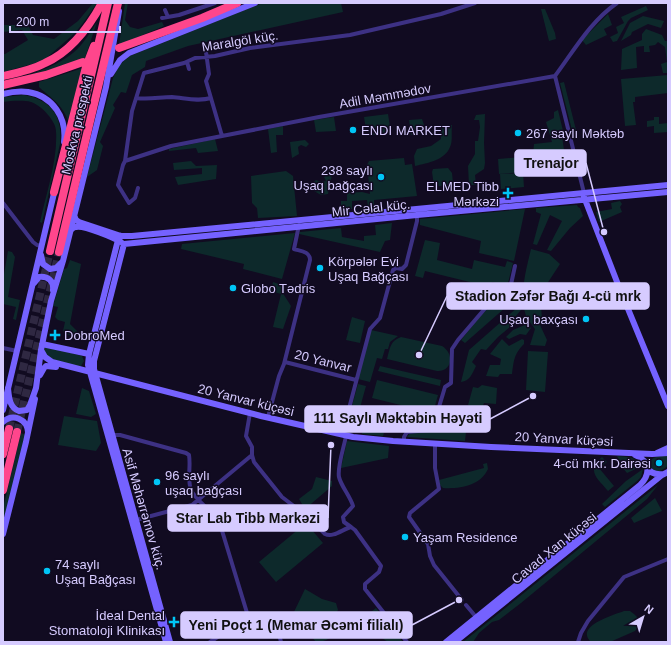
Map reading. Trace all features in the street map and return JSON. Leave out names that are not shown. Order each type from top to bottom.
[{"type":"highway","points":[[3,76],[34,68],[53,59],[74,43],[102,3]]},
{"type":"highway","name":"Moskva prospekti","points":[[50,251],[108,3]]},
{"type":"highway","name":"Moskva prospekti","points":[[59,252],[119,3]]},
{"type":"highway","points":[[217,12],[236,3]]},
{"type":"highway","points":[[119,48],[244,3]]},
{"type":"highway","points":[[54,192],[86,67],[104,23]]},
{"type":"highway","points":[[3,85],[46,75],[83,62]]},
{"type":"highway","points":[[3,454],[13,431],[3,490]]},
{"type":"street","points":[[106,87],[119,3]]},
{"type":"street","points":[[162,18],[215,3]]},
{"type":"street","points":[[106,87],[117,63],[123,56],[255,3]]},
{"type":"street","name":"Maralgöl küç.","points":[[138,188],[135,198],[129,204],[118,185],[125,161],[131,115],[144,73],[187,62],[195,58],[250,48],[350,35],[441,14],[475,3]]},
{"type":"street","points":[[618,3],[596,20],[588,29],[555,76],[584,196],[668,406]]},
{"type":"street","points":[[166,10],[168,17]]},
{"type":"street","points":[[206,52],[208,74],[206,81],[222,136]]},
{"type":"street","points":[[187,62],[189,69]]},
{"type":"street","name":"Adil Məmmədov","points":[[125,161],[171,146],[319,117],[555,76]]},
{"type":"street","name":"Moskva prospekti","points":[[36,388],[42,347],[53,296],[71,230],[106,87]]},
{"type":"street","points":[[3,94],[22,91],[34,94],[48,101],[62,118],[64,124],[64,138],[54,192],[3,410]]},
{"type":"street","points":[[136,98],[148,99],[170,97],[196,100],[211,98]]},
{"type":"street","name":"Mir Cəlal küç.","points":[[120,238],[182,231],[417,215],[584,196],[591,192],[668,185]]},
{"type":"street","name":"Mir Cəlal küç.","points":[[123,247],[299,223],[584,196],[668,192]]},
{"type":"street","points":[[3,203],[33,242],[42,246]]},
{"type":"street","points":[[74,215],[76,220],[79,222],[120,238]]},
{"type":"street","name":"20 Yanvar","points":[[351,527],[344,522],[343,517],[353,506],[350,497],[339,477],[344,436],[356,380],[370,329],[379,320],[393,270],[396,268],[402,269],[406,265],[417,221],[417,215]]},
{"type":"street","name":"20 Yanvar","points":[[268,417],[279,376],[285,362],[310,257],[306,253],[294,249],[299,223]]},
{"type":"street","points":[[71,230],[75,227],[81,227],[120,238]]},
{"type":"street","points":[[182,231],[183,238]]},
{"type":"street","points":[[91,373],[123,247],[120,238]]},
{"type":"street","points":[[115,379],[101,378],[96,384],[87,362],[116,248],[120,238]]},
{"type":"street","points":[[42,246],[42,261],[46,267],[50,269],[56,268],[63,261]]},
{"type":"street","points":[[116,248],[123,247]]},
{"type":"street","points":[[404,442],[404,437],[407,432],[429,430],[434,426],[445,387],[451,383],[452,349],[500,291],[510,289],[515,266]]},
{"type":"street","points":[[32,287],[34,281],[39,277],[48,278],[53,285],[53,296]]},
{"type":"street","points":[[89,354],[42,347],[45,358],[50,361],[91,373]]},
{"type":"street","points":[[3,348],[17,351]]},
{"type":"street","name":"20 Yanvar","points":[[285,362],[356,380]]},
{"type":"street","points":[[38,380],[44,368],[48,366],[91,373]]},
{"type":"street","name":"20 Yanvar küçəsi","points":[[91,373],[344,436],[435,444],[632,454],[668,453]]},
{"type":"street","name":"Asif Məhərrəmov küç.","points":[[96,384],[112,435],[166,642]]},
{"type":"street","name":"Asif Məhərrəmov küç.","points":[[96,384],[134,521],[170,642]]},
{"type":"street","points":[[8,388],[9,400],[12,406],[16,411],[21,412],[29,408],[36,388]]},
{"type":"street","points":[[3,534],[28,436],[36,388]]},
{"type":"street","points":[[250,413],[246,436],[252,446],[254,462],[282,497],[308,517],[325,534],[328,536],[332,535],[351,527],[355,530],[381,566],[379,572],[365,584],[365,589],[406,642]]},
{"type":"street","points":[[3,422],[14,417],[20,419],[27,426],[28,436]]},
{"type":"street","points":[[112,435],[120,435],[188,454],[190,456],[190,487],[193,493],[209,509],[220,524],[251,626]]},
{"type":"street","points":[[435,444],[435,468],[439,489],[410,513],[409,517],[428,544],[430,556],[434,565],[462,600]]},
{"type":"street","points":[[652,454],[668,448]]},
{"type":"street","points":[[632,454],[641,458],[653,474],[666,473]]},
{"type":"street","name":"Cavad Xan küçəsi","points":[[446,642],[640,485],[647,476],[647,460],[652,454]]},
{"type":"street","points":[[134,521],[192,505],[252,455]]},
{"type":"street","name":"Cavad Xan küçəsi","points":[[455,642],[666,473],[668,469]]},
{"type":"street","points":[[578,642],[588,621],[624,577],[668,559]]},
{"type":"street","points":[[466,605],[476,617]]},
{"type":"street","points":[[210,642],[219,636],[277,618],[282,618],[284,624],[283,632],[280,638],[281,642]]},
{"type":"green space","points":[[93,3],[97,3],[75,33],[43,61],[3,72],[3,54],[28,40],[22,30],[3,32],[3,25],[28,25],[33,35],[54,39],[78,21]]},
{"type":"green space","points":[[125,3],[128,3],[125,20],[130,27],[138,29],[162,22],[164,26],[119,45]]},
{"type":"green space","points":[[262,3],[341,3],[343,12],[188,46],[146,61],[145,67],[132,75],[126,93],[121,92],[113,105],[115,108],[100,142],[103,146],[97,170],[87,177],[113,78],[119,65],[130,56]]},
{"type":"green space","points":[[646,6],[648,10],[631,18],[617,41],[613,42],[610,37],[618,33],[616,27],[624,23],[621,17]]},
{"type":"green space","points":[[541,9],[545,9],[556,39],[549,41]]},
{"type":"green space","points":[[608,14],[612,25],[604,29],[607,35],[586,45],[582,40]]},
{"type":"green space","points":[[643,16],[664,21],[661,28],[648,24],[632,32],[631,35],[621,41],[630,23]]},
{"type":"green space","points":[[97,22],[85,58],[32,76],[32,74],[56,64],[73,53]]},
{"type":"green space","points":[[646,29],[662,35],[665,41],[668,41],[668,73],[663,73],[661,64],[667,62],[665,47],[658,42],[655,45],[649,46],[650,52],[644,52],[644,46],[636,47],[637,68],[621,70],[622,49],[642,40],[642,34]]},
{"type":"green space","points":[[83,68],[69,123],[64,111],[39,87],[39,82]]},
{"type":"green space","points":[[668,75],[668,93],[635,97],[635,102],[633,102],[636,125],[625,126],[621,79]]},
{"type":"green space","points":[[564,82],[577,134],[573,134],[560,83]]},
{"type":"green space","points":[[24,95],[34,97],[42,101],[54,111],[60,126],[60,144],[42,223],[40,222],[55,154],[56,131],[51,118],[39,106],[31,102],[24,101],[3,102],[3,97]]},
{"type":"green space","points":[[558,110],[564,135],[562,136],[564,150],[547,155],[548,169],[525,171],[524,156],[533,155],[534,144],[552,142],[546,122],[554,118],[554,112]]},
{"type":"green space","points":[[388,114],[391,133],[367,136],[364,117]]},
{"type":"green space","points":[[485,114],[484,169],[475,175],[476,185],[469,185],[468,166],[475,154],[475,141],[478,141],[480,127],[479,120],[474,120],[476,115]]},
{"type":"green space","points":[[334,117],[336,131],[316,132],[314,120]]},
{"type":"green space","points":[[654,117],[659,117],[659,124],[668,123],[668,132],[654,133],[654,126],[647,127],[647,121],[654,120]]},
{"type":"green space","points":[[422,119],[425,128],[421,133],[411,135],[409,120]]},
{"type":"green space","points":[[452,125],[451,142],[448,151],[436,160],[415,166],[414,156],[417,149],[431,146],[441,139],[441,126]]},
{"type":"green space","points":[[283,126],[283,135],[276,135],[277,152],[271,153],[268,129]]},
{"type":"green space","points":[[215,139],[218,151],[198,153],[196,148],[169,151],[169,149]]},
{"type":"green space","points":[[305,140],[309,144],[306,147],[301,145],[298,147],[299,154],[292,158],[290,142]]},
{"type":"green space","points":[[521,157],[522,172],[499,174],[498,159]]},
{"type":"green space","points":[[404,158],[405,165],[412,164],[417,196],[374,200],[374,206],[368,207],[367,200],[352,201],[352,209],[341,209],[341,201],[347,201],[347,193],[362,192],[370,194],[367,165],[369,161]]},
{"type":"green space","points":[[191,161],[196,166],[217,165],[216,179],[178,185],[175,177],[202,174],[202,168],[174,170],[173,163]]},
{"type":"green space","points":[[448,168],[452,173],[453,183],[448,186],[434,186],[433,169]]},
{"type":"green space","points":[[286,171],[293,176],[297,216],[258,218],[257,208],[252,203],[251,176]]},
{"type":"green space","points":[[328,172],[332,175],[328,194],[321,195],[314,191],[311,184],[316,180],[321,182],[326,181],[324,177]]},
{"type":"green space","points":[[523,173],[524,187],[501,189],[500,174]]},
{"type":"green space","points":[[620,201],[622,204],[620,207],[622,212],[599,222],[596,212],[612,209],[611,203]]},
{"type":"green space","points":[[577,205],[583,216],[570,228],[551,251],[547,250],[562,221],[550,215],[537,245],[533,244],[541,214],[536,212],[536,208]]},
{"type":"green space","points":[[525,209],[514,261],[479,253],[481,241],[420,225],[420,219]]},
{"type":"green space","points":[[392,223],[390,240],[385,241],[380,252],[299,234],[300,232],[341,228],[342,237],[364,241],[364,236],[376,235],[375,225]]},
{"type":"green space","points":[[295,233],[282,279],[243,269],[244,264],[181,249],[182,244]]},
{"type":"green space","points":[[425,240],[440,243],[437,260],[472,269],[474,260],[505,267],[507,261],[513,263],[507,287],[492,282],[490,287],[425,271],[423,278],[415,276]]},
{"type":"green space","points":[[531,249],[549,254],[560,264],[539,296],[542,314],[540,325],[547,340],[545,346],[530,345],[535,329],[526,316],[524,308],[524,282]]},
{"type":"green space","points":[[8,251],[12,252],[15,257],[8,297],[20,300],[16,320],[13,319],[16,307],[3,304],[3,280]]},
{"type":"green space","points":[[70,260],[81,264],[70,324],[78,332],[76,337],[66,334],[63,331],[65,322],[58,320],[55,317],[58,307],[53,306],[64,269],[67,268]]},
{"type":"green space","points":[[273,282],[282,285],[284,295],[291,306],[283,329],[273,327],[281,294],[271,291]]},
{"type":"green space","points":[[503,293],[507,294],[514,300],[465,343],[461,340],[490,306],[493,309],[499,303],[496,299]]},
{"type":"green space","points":[[519,306],[521,310],[515,317],[517,321],[498,337],[486,350],[481,349],[472,362],[476,366],[469,379],[461,382],[469,350]]},
{"type":"green space","points":[[352,317],[365,321],[360,343],[346,340]]},
{"type":"green space","points":[[527,324],[531,328],[526,335],[520,334],[509,339],[506,337],[513,330]]},
{"type":"green space","points":[[371,330],[398,336],[390,342],[388,349],[385,349],[382,359],[377,358],[370,382],[358,379]]},
{"type":"green space","points":[[401,337],[442,346],[449,353],[449,366],[442,371],[437,371],[387,359],[393,343]]},
{"type":"green space","points":[[502,339],[509,346],[522,339],[524,340],[524,344],[518,351],[515,358],[512,374],[500,374],[498,377],[486,376],[490,365],[500,365],[501,359],[490,354]]},
{"type":"green space","points":[[45,346],[82,356],[84,361],[81,366],[78,367],[49,358],[44,351]]},
{"type":"green space","points":[[528,351],[548,352],[545,392],[526,390]]},
{"type":"green space","points":[[380,366],[441,380],[440,386],[378,371]]},
{"type":"green space","points":[[377,380],[438,395],[433,413],[372,398]]},
{"type":"green space","points":[[358,384],[366,386],[358,415],[350,413]]},
{"type":"green space","points":[[482,385],[497,388],[496,404],[484,403],[482,409],[468,405],[473,387],[478,388]]},
{"type":"green space","points":[[82,388],[89,391],[96,414],[91,417],[76,414]]},
{"type":"green space","points":[[369,406],[431,421],[430,429],[432,430],[464,422],[467,423],[465,441],[407,437],[410,433],[410,425],[377,417],[373,430],[384,433],[383,436],[362,434]]},
{"type":"green space","points":[[64,416],[97,421],[101,443],[96,451],[58,445]]},
{"type":"green space","points":[[21,433],[26,435],[3,524],[3,508]]},
{"type":"green space","points":[[347,441],[389,446],[388,458],[341,468]]},
{"type":"green space","name":"4-cü mkr. Dairəsi","points":[[668,455],[668,466],[658,472],[651,469],[649,465],[654,458]]},
{"type":"green space","points":[[617,456],[637,460],[642,466],[627,473],[622,467]]},
{"type":"green space","points":[[602,457],[607,462],[599,468],[614,486],[608,491],[597,478],[594,470],[597,462]]},
{"type":"green space","points":[[487,463],[488,469],[475,483],[456,488],[443,488],[440,485],[439,480],[484,468],[483,464]]},
{"type":"green space","points":[[643,469],[641,477],[637,481],[605,507],[602,504],[626,481]]},
{"type":"green space","points":[[316,477],[332,481],[332,486],[305,509],[299,499],[312,489]]},
{"type":"green space","points":[[658,485],[647,499],[521,603],[499,620],[492,622],[479,633],[473,642],[463,642]]},
{"type":"green space","points":[[655,498],[662,511],[634,523],[631,518]]},
{"type":"green space","points":[[306,523],[323,543],[276,582],[259,562]]},
{"type":"green space","points":[[305,589],[322,599],[336,603],[338,610],[330,621],[339,628],[326,640],[316,642],[293,614]]},
{"type":"green space","points":[[376,608],[403,642],[388,642],[358,622]]},
{"type":"green space","points":[[624,611],[630,611],[638,618],[638,627],[635,631],[610,642],[591,642],[587,636],[591,626],[605,618]]},
{"type":"tunnel","points":[[9,429],[50,251]]},
{"type":"tunnel","points":[[17,432],[59,252]]},
{"type":"place","name":"ENDI MARKET","points":[[353,130]]},
{"type":"place","name":"267 saylı Məktəb","points":[[518,133]]},
{"type":"place","name":"238 saylı Uşaq bağçası","points":[[381,177]]},
{"type":"place","name":"ELMED Tibb Mərkəzi","points":[[508,193]]},
{"type":"place","name":"Trenajor","points":[[604,232]]},
{"type":"place","name":"Körpələr Evi Uşaq Bağçası","points":[[320,268]]},
{"type":"place","name":"Globo Tədris","points":[[233,288]]},
{"type":"place","name":"Uşaq baxçası","points":[[586,319]]},
{"type":"place","name":"DobroMed","points":[[55,335]]},
{"type":"place","name":"Stadion Zəfər Bağı 4-cü mrk","points":[[419,355]]},
{"type":"place","name":"111 Saylı Məktəbin Həyəti","points":[[533,396]]},
{"type":"place","name":"Star Lab Tibb Mәrkәzi","points":[[331,445]]},
{"type":"place","name":"4-cü mkr. Dairəsi","points":[[659,463]]},
{"type":"place","name":"96 saylı uşaq bağçası","points":[[157,482]]},
{"type":"place","name":"Yaşam Residence","points":[[405,537]]},
{"type":"place","name":"74 saylı Uşaq Bağçası","points":[[47,571]]},
{"type":"place","name":"Yeni Poçt 1 (Memar Əcəmi filialı)","points":[[459,600]]},
{"type":"place","name":"İdeal Dental Stomatoloji Klinikası","points":[[174,622]]}]
